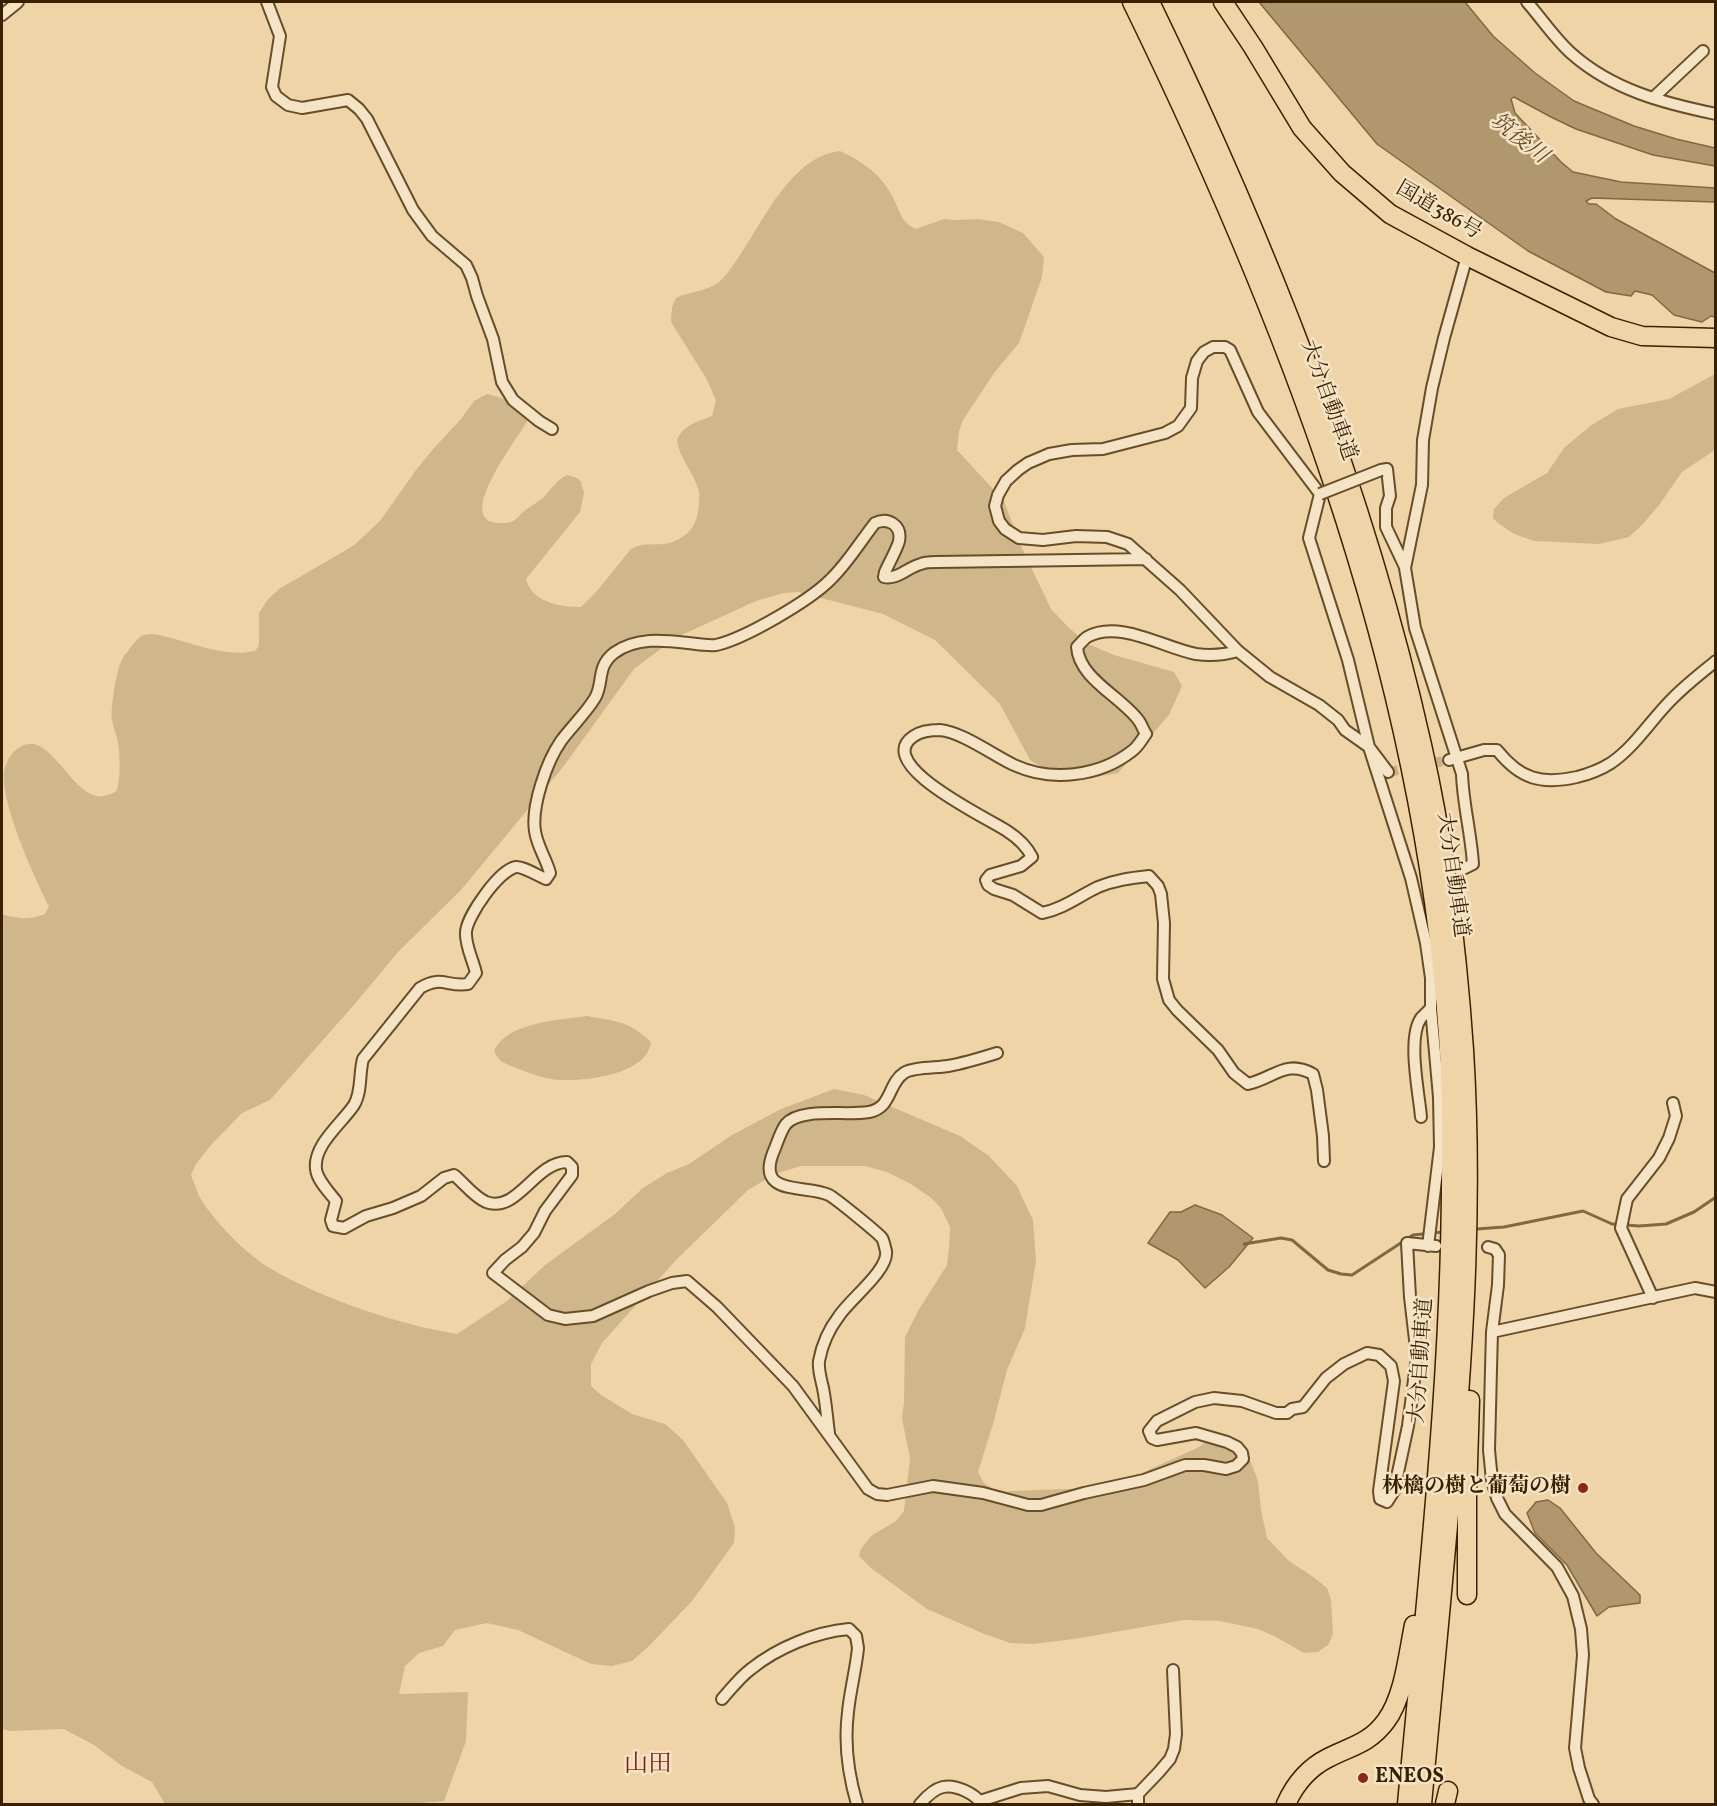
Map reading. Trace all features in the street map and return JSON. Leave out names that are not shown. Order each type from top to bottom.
[{"type":"highway","name":"大分自動車道","points":[[1132,2],[1225,202],[1287,353],[1316,433],[1369,596],[1407,748],[1423,827],[1435,911],[1450,1069],[1452,1214],[1445,1372],[1428,1592],[1407,1804]]},
{"type":"highway","name":"大分自動車道","points":[[1150,2],[1238,192],[1330,425],[1383,588],[1423,749],[1450,905],[1464,1052],[1468,1209],[1461,1379],[1422,1804]]},
{"type":"highway","name":"国道386号","points":[[1223,2],[1302,128],[1342,173],[1390,214],[1467,256],[1611,327],[1642,336],[1716,338]]},
{"type":"highway","points":[[1467,1594],[1470,1370],[1468,1209]]},
{"type":"highway","points":[[1286,1804],[1303,1776],[1329,1757],[1363,1743],[1386,1722],[1394,1707],[1408,1657],[1420,1584],[1445,1372]]},
{"type":"street","points":[[2,15],[18,2]]},
{"type":"street","points":[[267,2],[280,36],[272,87],[276,96],[288,105],[302,108],[348,100],[359,109],[367,119],[413,210],[432,236],[466,265],[493,339],[502,382],[513,400],[552,429]]},
{"type":"street","points":[[1527,2],[1571,53],[1600,76],[1626,89],[1653,98],[1716,114]]},
{"type":"street","points":[[1653,98],[1703,51]]},
{"type":"street","points":[[1405,568],[1422,485],[1423,440],[1432,388],[1467,256]]},
{"type":"street","points":[[1320,494],[1258,412],[1230,350],[1226,347],[1213,347],[1204,352],[1197,361],[1192,378],[1191,408],[1178,426],[1165,433],[1103,449],[1072,450],[1049,454],[1028,463],[1006,481],[995,506],[999,522],[1019,538],[1043,540],[1076,536],[1107,537],[1128,544],[1180,590],[1238,651],[1270,677],[1319,705],[1338,720],[1345,730],[1369,747],[1388,772]]},
{"type":"street","points":[[1320,494],[1387,469],[1390,496],[1386,508],[1386,527],[1405,568],[1415,628],[1453,759],[1462,774],[1473,864],[1465,868]]},
{"type":"street","points":[[1146,559],[936,562],[919,564],[888,578],[884,577],[885,572],[899,541],[897,528],[892,522],[882,520],[875,523],[831,579],[815,593],[738,637],[715,645],[662,639],[641,641],[614,654],[602,669],[596,696],[560,743],[538,790],[534,829],[550,873],[546,879],[522,867],[513,867],[500,878],[474,910],[467,923],[466,935],[476,973],[468,984],[458,985],[438,981],[420,988],[363,1059],[355,1103],[319,1151],[316,1169],[320,1180],[336,1201],[331,1220],[333,1226],[344,1228],[366,1216],[393,1208],[421,1196],[444,1178],[454,1175],[485,1202],[497,1204],[515,1197],[540,1172],[559,1162],[567,1162],[572,1167],[572,1175],[544,1210],[534,1233],[493,1273],[548,1315],[565,1319],[593,1316],[649,1291],[672,1283],[687,1281],[717,1307],[793,1386],[868,1489],[877,1494],[887,1495],[933,1486],[983,1493],[1028,1505],[1041,1505],[1144,1480],[1185,1465],[1204,1465],[1226,1469],[1236,1466],[1243,1459],[1237,1447],[1227,1442],[1196,1434],[1157,1440],[1152,1438],[1149,1431],[1157,1421],[1195,1402],[1214,1398],[1242,1401],[1276,1413],[1287,1413],[1292,1409],[1303,1407],[1326,1378],[1344,1364],[1367,1353],[1379,1355],[1391,1366],[1394,1381],[1378,1491],[1380,1499],[1386,1502],[1394,1491],[1406,1437],[1417,1357],[1407,1243],[1431,1244],[1440,1147],[1439,1097],[1431,1008],[1431,978],[1426,943],[1411,878],[1369,747],[1348,660],[1309,538],[1320,494]]},
{"type":"street","points":[[1238,651],[1208,656],[1193,654],[1123,632],[1101,633],[1087,638],[1077,647],[1077,657],[1082,665],[1140,722],[1146,734],[1133,751],[1110,763],[1079,774],[1063,776],[1041,774],[1016,765],[948,731],[933,730],[911,737],[907,742],[905,755],[911,767],[938,790],[1005,829],[1026,845],[1032,856],[1021,866],[990,875],[986,880],[993,889],[1014,896],[1042,912],[1056,910],[1118,880],[1149,876],[1158,886],[1161,894],[1164,923],[1163,979],[1169,1000],[1218,1050],[1234,1073],[1248,1084],[1294,1067],[1302,1068],[1313,1074],[1323,1136],[1324,1161]]},
{"type":"street","points":[[1453,759],[1484,750],[1497,750],[1520,773],[1533,779],[1546,781],[1564,780],[1593,772],[1610,764],[1625,752],[1675,696],[1716,661]]},
{"type":"street","points":[[1411,878],[1423,875]]},
{"type":"street","points":[[1421,1117],[1414,1040],[1420,1019],[1431,1008]]},
{"type":"street","points":[[830,1437],[819,1363],[829,1330],[840,1313],[875,1276],[885,1262],[887,1254],[882,1239],[830,1195],[782,1186],[772,1178],[769,1171],[771,1159],[783,1127],[791,1118],[800,1115],[821,1113],[849,1115],[872,1112],[883,1105],[904,1073],[950,1065],[997,1053]]},
{"type":"street","points":[[1653,1298],[1621,1228],[1627,1199],[1659,1158],[1670,1138],[1676,1116],[1673,1103]]},
{"type":"street","points":[[1488,1248],[1495,1249],[1499,1255],[1492,1332],[1489,1450],[1492,1480],[1505,1514],[1557,1567],[1573,1596],[1581,1629],[1583,1655],[1575,1748],[1579,1768],[1589,1799],[1593,1804]]},
{"type":"street","points":[[1492,1332],[1695,1288],[1716,1292]]},
{"type":"street","points":[[722,1699],[753,1666],[766,1658],[795,1643],[834,1631],[849,1629],[856,1636],[858,1648],[846,1732],[847,1761],[857,1804]]},
{"type":"street","points":[[920,1804],[926,1797],[942,1787],[966,1791],[981,1803],[1021,1788],[1048,1786],[1080,1795],[1138,1799],[1170,1759],[1174,1749],[1176,1734],[1173,1670]]},
{"type":"shaded area","points":[[840,151],[875,173],[890,192],[903,218],[910,226],[916,229],[944,219],[999,222],[1023,233],[1044,257],[1042,277],[1019,343],[994,373],[963,420],[957,450],[1004,501],[1020,544],[1051,609],[1069,628],[1088,644],[1114,655],[1174,672],[1182,686],[1169,715],[1118,773],[1077,780],[1053,774],[1030,760],[1000,704],[935,640],[883,614],[798,592],[784,593],[756,601],[675,638],[634,669],[563,767],[461,890],[399,951],[270,1100],[242,1113],[210,1146],[196,1164],[191,1175],[202,1201],[218,1222],[244,1249],[273,1270],[338,1301],[411,1324],[457,1334],[507,1301],[545,1265],[615,1214],[643,1188],[667,1173],[689,1164],[732,1135],[781,1109],[834,1089],[864,1095],[960,1136],[989,1156],[1017,1186],[1033,1220],[1036,1261],[1025,1328],[1007,1370],[978,1472],[984,1483],[999,1493],[1121,1487],[1134,1482],[1142,1473],[1197,1448],[1212,1438],[1231,1443],[1250,1460],[1258,1481],[1267,1538],[1289,1561],[1327,1588],[1331,1600],[1333,1634],[1328,1645],[1318,1652],[1304,1653],[1258,1629],[1220,1621],[1184,1620],[1074,1639],[1033,1644],[1010,1643],[927,1609],[871,1568],[859,1556],[861,1549],[871,1536],[896,1521],[904,1511],[910,1458],[902,1419],[905,1337],[918,1311],[947,1265],[950,1227],[941,1208],[930,1197],[887,1172],[865,1166],[801,1166],[775,1174],[748,1190],[676,1260],[602,1343],[591,1364],[591,1386],[601,1395],[632,1414],[665,1424],[683,1440],[727,1503],[735,1528],[734,1543],[692,1601],[632,1661],[612,1666],[591,1664],[518,1630],[487,1623],[455,1630],[443,1646],[419,1653],[405,1666],[399,1694],[468,1692],[466,1741],[444,1801],[408,1804],[165,1804],[152,1782],[64,1729],[10,1731],[2,1729],[2,914],[18,918],[34,917],[45,914],[49,906],[27,859],[8,803],[4,773],[9,758],[20,747],[32,744],[42,748],[53,757],[84,790],[96,796],[115,792],[119,782],[120,760],[112,716],[114,694],[121,663],[125,654],[137,640],[144,635],[155,634],[224,652],[255,651],[259,641],[259,613],[268,599],[279,589],[353,546],[380,521],[434,448],[474,401],[487,394],[510,402],[530,416],[488,485],[483,500],[483,513],[489,521],[509,523],[514,521],[567,475],[581,482],[584,493],[580,512],[526,579],[534,594],[548,602],[581,607],[631,549],[642,545],[673,542],[685,535],[696,521],[699,494],[695,479],[681,454],[677,440],[687,427],[712,416],[716,400],[706,378],[671,322],[672,307],[676,298],[709,288],[721,280],[736,261],[779,194],[792,179],[806,165],[822,156]]},
{"type":"shaded area","points":[[1715,374],[1715,450],[1682,472],[1659,505],[1629,537],[1599,544],[1534,541],[1514,534],[1493,518],[1494,509],[1504,498],[1547,473],[1564,448],[1590,426],[1618,409],[1669,399]]},
{"type":"shaded area","points":[[587,1016],[621,1023],[636,1030],[651,1042],[647,1053],[639,1062],[614,1074],[560,1080],[538,1076],[502,1062],[494,1051],[501,1041],[522,1028],[549,1021]]},
{"type":"water","name":"筑後川","points":[[1259,2],[1465,2],[1493,36],[1535,73],[1574,101],[1634,126],[1715,148],[1715,166],[1653,155],[1576,129],[1514,97],[1511,99],[1515,113],[1573,172],[1621,182],[1715,188],[1715,202],[1592,198],[1586,201],[1589,204],[1596,204],[1616,219],[1715,273],[1715,317],[1711,316],[1702,322],[1674,315],[1652,295],[1635,291],[1631,296],[1606,292],[1528,251],[1377,144]]},
{"type":"water","points":[[1195,1205],[1222,1215],[1253,1238],[1229,1267],[1205,1288],[1178,1260],[1148,1243],[1170,1212],[1181,1212]]},
{"type":"water","points":[[1548,1500],[1560,1508],[1596,1553],[1640,1595],[1640,1603],[1609,1607],[1597,1616],[1567,1565],[1535,1533],[1527,1513],[1536,1502]]},
{"type":"waterway","points":[[1477,1229],[1504,1227],[1583,1211],[1612,1224],[1639,1226],[1666,1224],[1694,1212],[1716,1197]]},
{"type":"waterway","points":[[1244,1244],[1281,1238],[1292,1240],[1328,1270],[1352,1275],[1413,1235],[1443,1232]]},
{"type":"tunnel","points":[[1388,772],[1449,760]]},
{"type":"place","name":"林檎の樹と葡萄の樹","points":[[1583,1488]]},
{"type":"place","name":"ENEOS","points":[[1363,1778]]},
{"type":"district","name":"山田","points":[[648,1767]]}]
